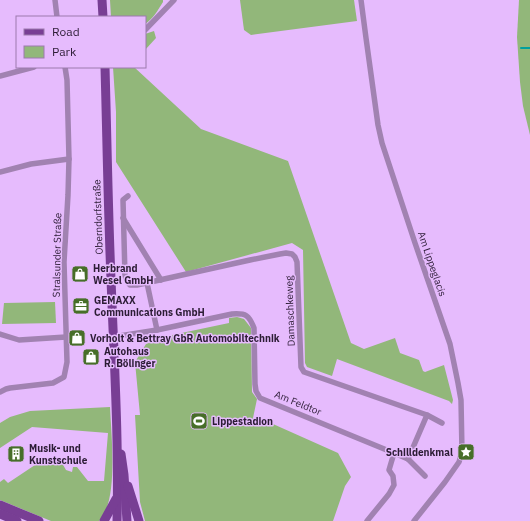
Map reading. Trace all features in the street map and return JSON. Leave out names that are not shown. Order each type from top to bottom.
[{"type":"main road","points":[[102,0],[103,16]]},
{"type":"main road","name":"Oberndorfstraße","points":[[105,68],[117,521]]},
{"type":"main road","name":"Oberndorfstraße","points":[[114,367],[127,521]]},
{"type":"main road","points":[[124,476],[134,502],[139,521]]},
{"type":"main road","points":[[104,521],[117,496]]},
{"type":"main road","points":[[0,505],[38,521]]},
{"type":"main road","points":[[0,514],[17,521]]},
{"type":"street","points":[[55,0],[57,16]]},
{"type":"street","points":[[146,29],[174,0]]},
{"type":"street","name":"Am Lippeglacis","points":[[361,0],[378,125],[382,143],[450,344],[460,400],[462,452],[458,462],[445,482],[414,521]]},
{"type":"street","points":[[0,76],[30,68]]},
{"type":"street","name":"Stralsunder Straße","points":[[0,392],[6,389],[53,383],[64,377],[67,362],[64,262],[69,159],[65,68]]},
{"type":"street","points":[[0,172],[31,164],[69,159]]},
{"type":"street","name":"Damaschkeweg","points":[[128,196],[123,200],[123,218],[125,276],[130,285],[147,283],[280,254],[292,254],[297,262],[301,367],[304,372],[428,416],[442,423]]},
{"type":"street","points":[[123,218],[161,280]]},
{"type":"street","points":[[147,283],[157,330]]},
{"type":"street","name":"Am Feldtor","points":[[113,337],[157,330],[232,314],[242,314],[247,316],[251,320],[254,328],[255,384],[256,391],[260,398],[394,453]]},
{"type":"street","points":[[0,334],[19,340],[66,337]]},
{"type":"street","points":[[408,459],[428,416]]},
{"type":"street","points":[[368,521],[389,494],[394,485],[393,476],[389,470],[394,453],[408,459],[425,476]]},
{"type":"green space","points":[[110,0],[163,0],[153,17],[146,23],[146,16],[111,16]]},
{"type":"green space","points":[[240,0],[354,0],[357,21],[251,35],[244,30]]},
{"type":"green space","points":[[519,0],[530,0],[530,135],[523,106],[520,82],[517,37]]},
{"type":"green space","points":[[154,31],[156,38],[146,49],[146,34]]},
{"type":"green space","points":[[113,68],[135,68],[201,129],[288,161],[351,343],[364,349],[395,338],[400,353],[419,360],[423,371],[425,372],[444,365],[453,400],[452,404],[449,401],[337,359],[332,376],[307,367],[305,363],[303,250],[292,243],[186,272],[116,162],[116,112]]},
{"type":"green space","points":[[55,302],[56,323],[2,324],[4,303]]},
{"type":"green space","name":"Lippestadion","points":[[237,317],[244,319],[251,328],[252,392],[257,399],[253,418],[273,424],[338,453],[351,477],[345,486],[333,521],[145,521],[140,502],[135,415],[140,415],[135,362],[146,344],[172,335],[229,323],[229,318]]},
{"type":"green space","points":[[110,407],[112,484],[105,512],[99,521],[51,521],[0,500],[0,482],[4,479],[8,483],[46,459],[59,461],[66,470],[72,472],[73,467],[77,467],[88,481],[104,481],[108,433],[32,427],[0,448],[0,423],[10,417],[30,411]]},
{"type":"waterway","points":[[521,48],[530,48]]},
{"type":"place","name":"Herbrand Wesel GmbH","points":[[80,274]]},
{"type":"place","name":"GEMAXX Communications GmbH","points":[[81,306]]},
{"type":"place","name":"Vorholt & Bettray GbR Automobiltechnik","points":[[77,338]]},
{"type":"place","name":"Autohaus R. Bölinger","points":[[91,357]]},
{"type":"place","name":"Lippestadion","points":[[199,421]]},
{"type":"place","name":"Schilldenkmal","points":[[466,452]]},
{"type":"place","name":"Musik- und Kunstschule","points":[[16,454]]}]
